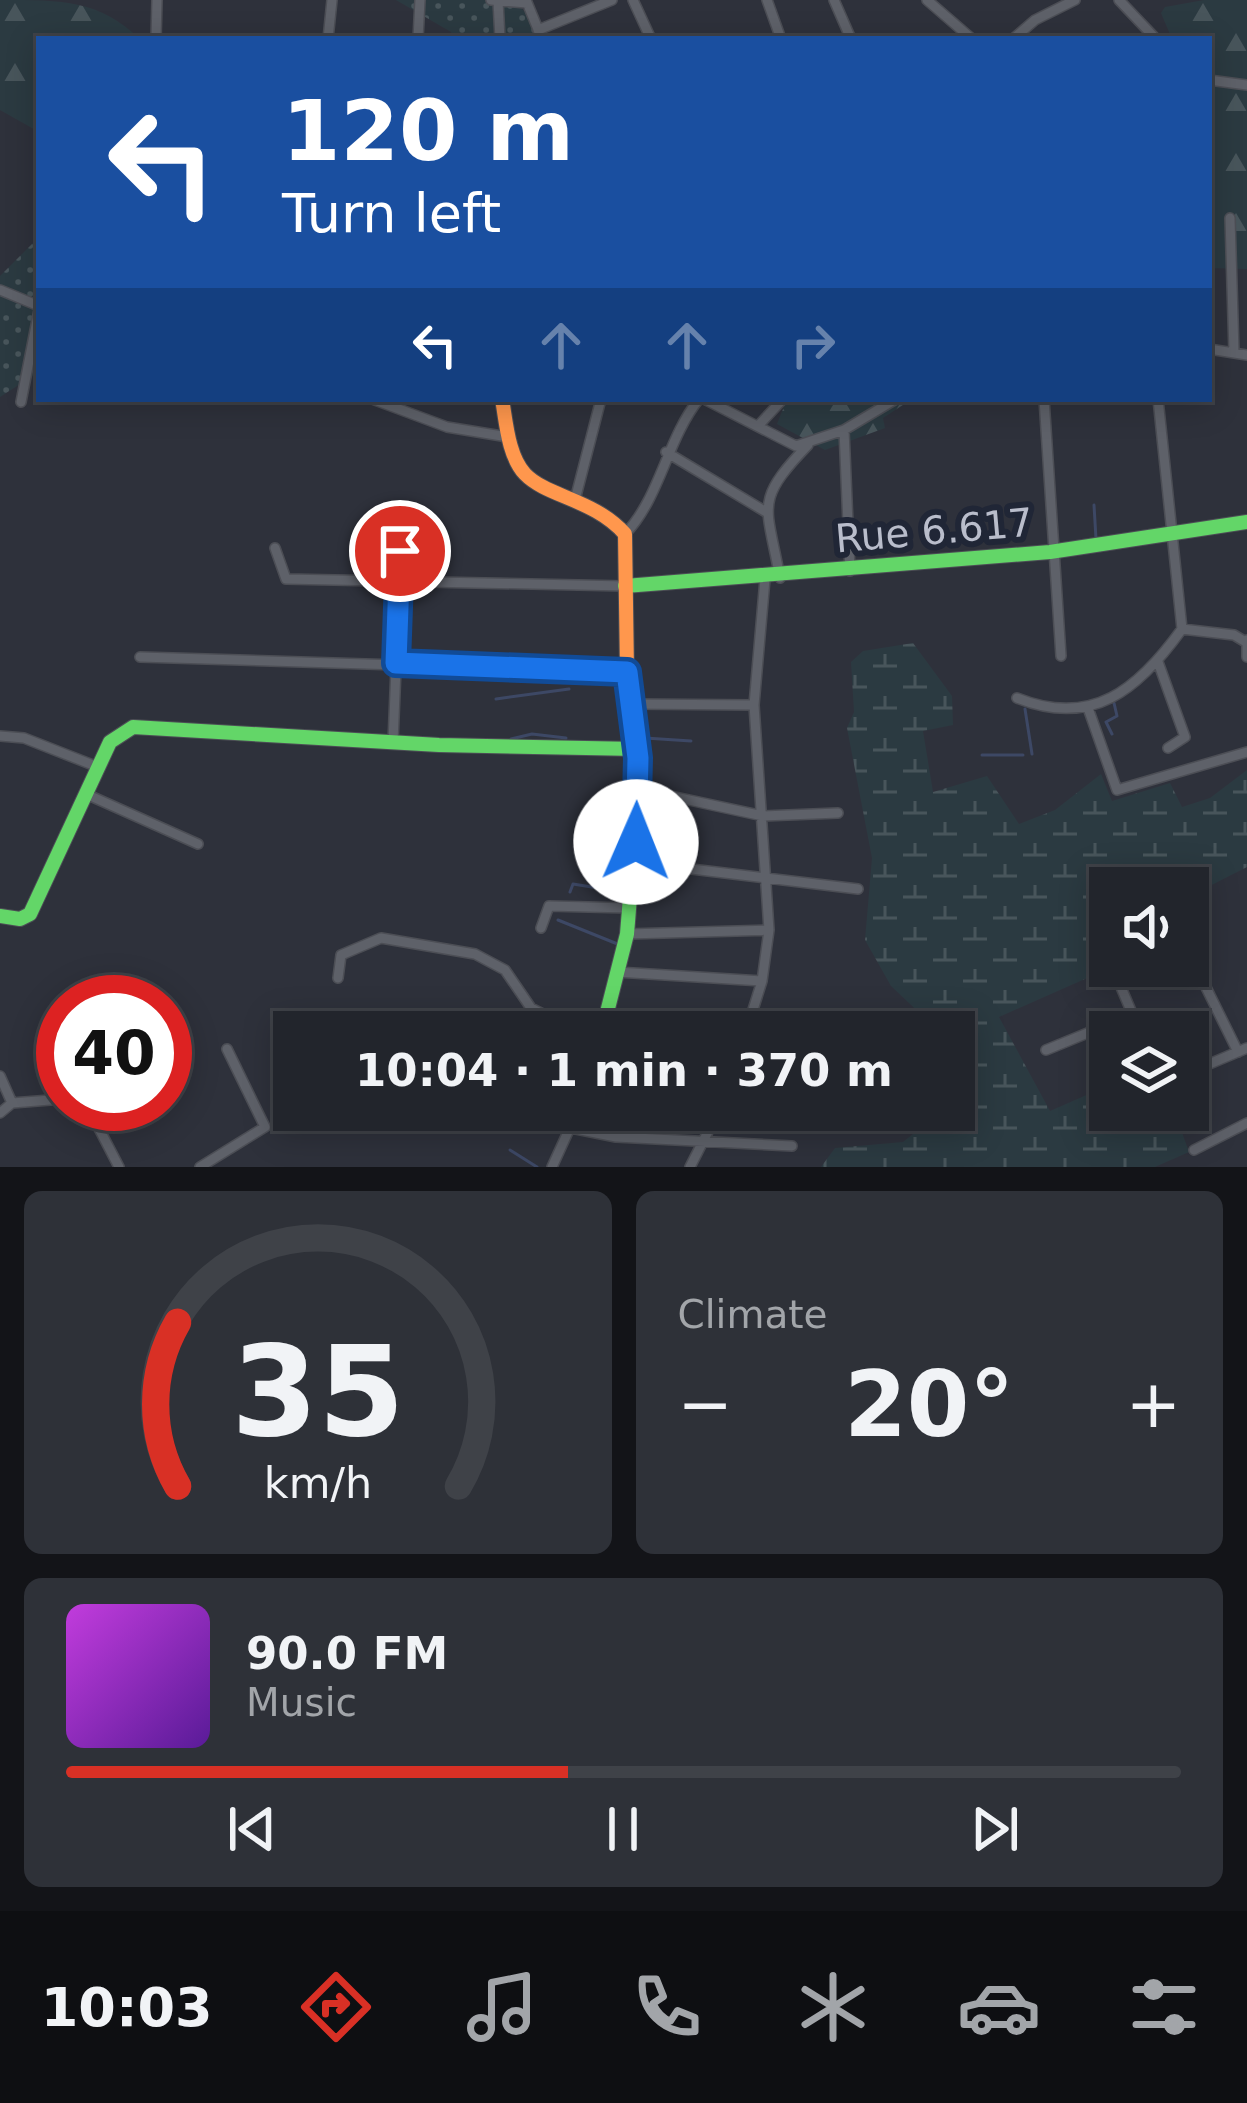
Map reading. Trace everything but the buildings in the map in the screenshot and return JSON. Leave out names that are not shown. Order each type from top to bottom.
[{"type":"street","points":[[156,0],[156,36]]},
{"type":"street","points":[[328,36],[332,0]]},
{"type":"street","points":[[418,36],[420,0]]},
{"type":"street","points":[[500,36],[494,0],[527,2],[540,35],[612,0]]},
{"type":"street","points":[[633,0],[650,36]]},
{"type":"street","points":[[766,0],[777,36]]},
{"type":"street","points":[[834,0],[850,36]]},
{"type":"street","points":[[927,0],[969,36]]},
{"type":"street","points":[[1016,36],[1035,20],[1075,0]]},
{"type":"street","points":[[1120,0],[1153,36]]},
{"type":"street","points":[[1212,80],[1247,85]]},
{"type":"street","points":[[1230,218],[1234,352]]},
{"type":"street","points":[[0,290],[36,307]]},
{"type":"street","points":[[21,402],[36,324]]},
{"type":"street","points":[[1212,350],[1247,355]]},
{"type":"street","points":[[380,402],[447,427],[508,437]]},
{"type":"street","points":[[502,402],[508,437],[525,474],[606,513],[625,534],[627,672],[638,789],[627,934],[607,1011]]},
{"type":"street","points":[[576,496],[600,402]]},
{"type":"street","points":[[625,534],[638,520],[666,452],[700,402]]},
{"type":"street","points":[[708,402],[790,444],[808,445]]},
{"type":"street","points":[[758,426],[780,402]]},
{"type":"street","points":[[753,1011],[769,930],[754,705],[773,578],[766,512],[773,483],[808,445],[891,402]]},
{"type":"street","points":[[1044,402],[1050,552],[1061,656]]},
{"type":"street","points":[[1017,698],[1075,713],[1088,708],[1121,693],[1158,662],[1182,629],[1168,536],[1158,402]]},
{"type":"street","points":[[844,430],[850,571]]},
{"type":"street","points":[[666,452],[766,512]]},
{"type":"street","points":[[394,742],[402,520]]},
{"type":"street","points":[[1246,522],[1247,532]]},
{"type":"street","name":"Rue 6.617","points":[[625,586],[773,578],[1050,552],[1246,522]]},
{"type":"street","points":[[275,548],[286,579],[625,586]]},
{"type":"street","points":[[1182,629],[1234,634],[1246,640],[1247,657]]},
{"type":"street","points":[[140,656],[627,672]]},
{"type":"street","points":[[1158,662],[1185,737],[1168,748]]},
{"type":"street","points":[[632,704],[754,705]]},
{"type":"street","points":[[1088,708],[1117,790],[1247,752]]},
{"type":"street","points":[[0,916],[20,919],[30,914],[98,767],[120,733],[146,724],[241,736],[637,748]]},
{"type":"street","points":[[0,736],[24,738],[98,767]]},
{"type":"street","points":[[638,789],[763,817],[838,813]]},
{"type":"street","points":[[86,794],[198,844]]},
{"type":"street","points":[[633,862],[858,889]]},
{"type":"street","points":[[541,928],[549,906],[628,908]]},
{"type":"street","points":[[627,934],[769,930]]},
{"type":"street","points":[[338,978],[341,955],[374,938],[441,946],[496,963],[537,1011]]},
{"type":"street","points":[[617,972],[762,981]]},
{"type":"street","points":[[1208,987],[1243,1050],[1209,1064]]},
{"type":"street","points":[[1046,1050],[1089,1032]]},
{"type":"street","points":[[200,1167],[265,1127],[227,1049]]},
{"type":"street","points":[[0,1076],[12,1103]]},
{"type":"street","points":[[0,1113],[12,1103],[36,1102]]},
{"type":"street","points":[[1194,1150],[1247,1123]]},
{"type":"street","points":[[100,1131],[119,1167]]},
{"type":"street","points":[[552,1167],[570,1131]]},
{"type":"street","points":[[586,1131],[616,1137],[707,1138],[792,1146]]},
{"type":"street","points":[[690,1167],[710,1131]]},
{"type":"green space","points":[[0,0],[79,5],[110,16],[137,36],[36,36],[36,130],[0,110]]},
{"type":"green space","points":[[396,0],[514,0],[546,36],[453,36]]},
{"type":"green space","points":[[1204,0],[1247,0],[1247,269],[1212,268],[1212,36],[1171,36],[1161,13],[1165,7]]},
{"type":"green space","points":[[36,240],[36,374],[0,397],[0,276]]},
{"type":"green space","points":[[786,402],[907,402],[883,418],[885,428],[825,450],[777,424]]},
{"type":"green space","points":[[913,643],[952,696],[953,725],[923,731],[933,792],[987,776],[1019,824],[1055,810],[1101,774],[1112,801],[1170,783],[1182,807],[1210,798],[1247,770],[1247,867],[1209,886],[1209,867],[1089,867],[1089,977],[999,1017],[1050,1111],[1089,1094],[1089,1131],[1182,1131],[1189,1152],[1155,1167],[821,1167],[835,1148],[903,1142],[917,1131],[975,1131],[975,1011],[917,1011],[891,986],[865,940],[872,858],[847,728],[854,712],[851,662],[863,651]]},
{"type":"waterway","points":[[1094,505],[1096,539]]},
{"type":"waterway","points":[[496,699],[569,689]]},
{"type":"waterway","points":[[1112,734],[1106,722],[1117,716],[1114,703]]},
{"type":"waterway","points":[[1025,709],[1032,754]]},
{"type":"waterway","points":[[511,739],[532,734],[566,738]]},
{"type":"waterway","points":[[645,738],[691,741]]},
{"type":"waterway","points":[[982,755],[1023,755]]},
{"type":"waterway","points":[[570,892],[573,884],[598,888],[606,854]]},
{"type":"waterway","points":[[558,920],[620,945]]},
{"type":"waterway","points":[[510,1150],[537,1167]]},
{"type":"traffic: fast","points":[[625,586],[1050,552],[1247,522]]},
{"type":"traffic: fast","points":[[0,916],[20,919],[30,914],[110,742],[133,727],[439,745],[637,749]]},
{"type":"traffic: fast","points":[[607,1011],[627,934],[638,798]]},
{"type":"traffic: slow","points":[[503,402],[511,448],[525,474],[599,513],[625,534],[627,672],[638,798]]},
{"type":"route","points":[[400,551],[396,663],[627,672],[638,758],[636,842]]}]
